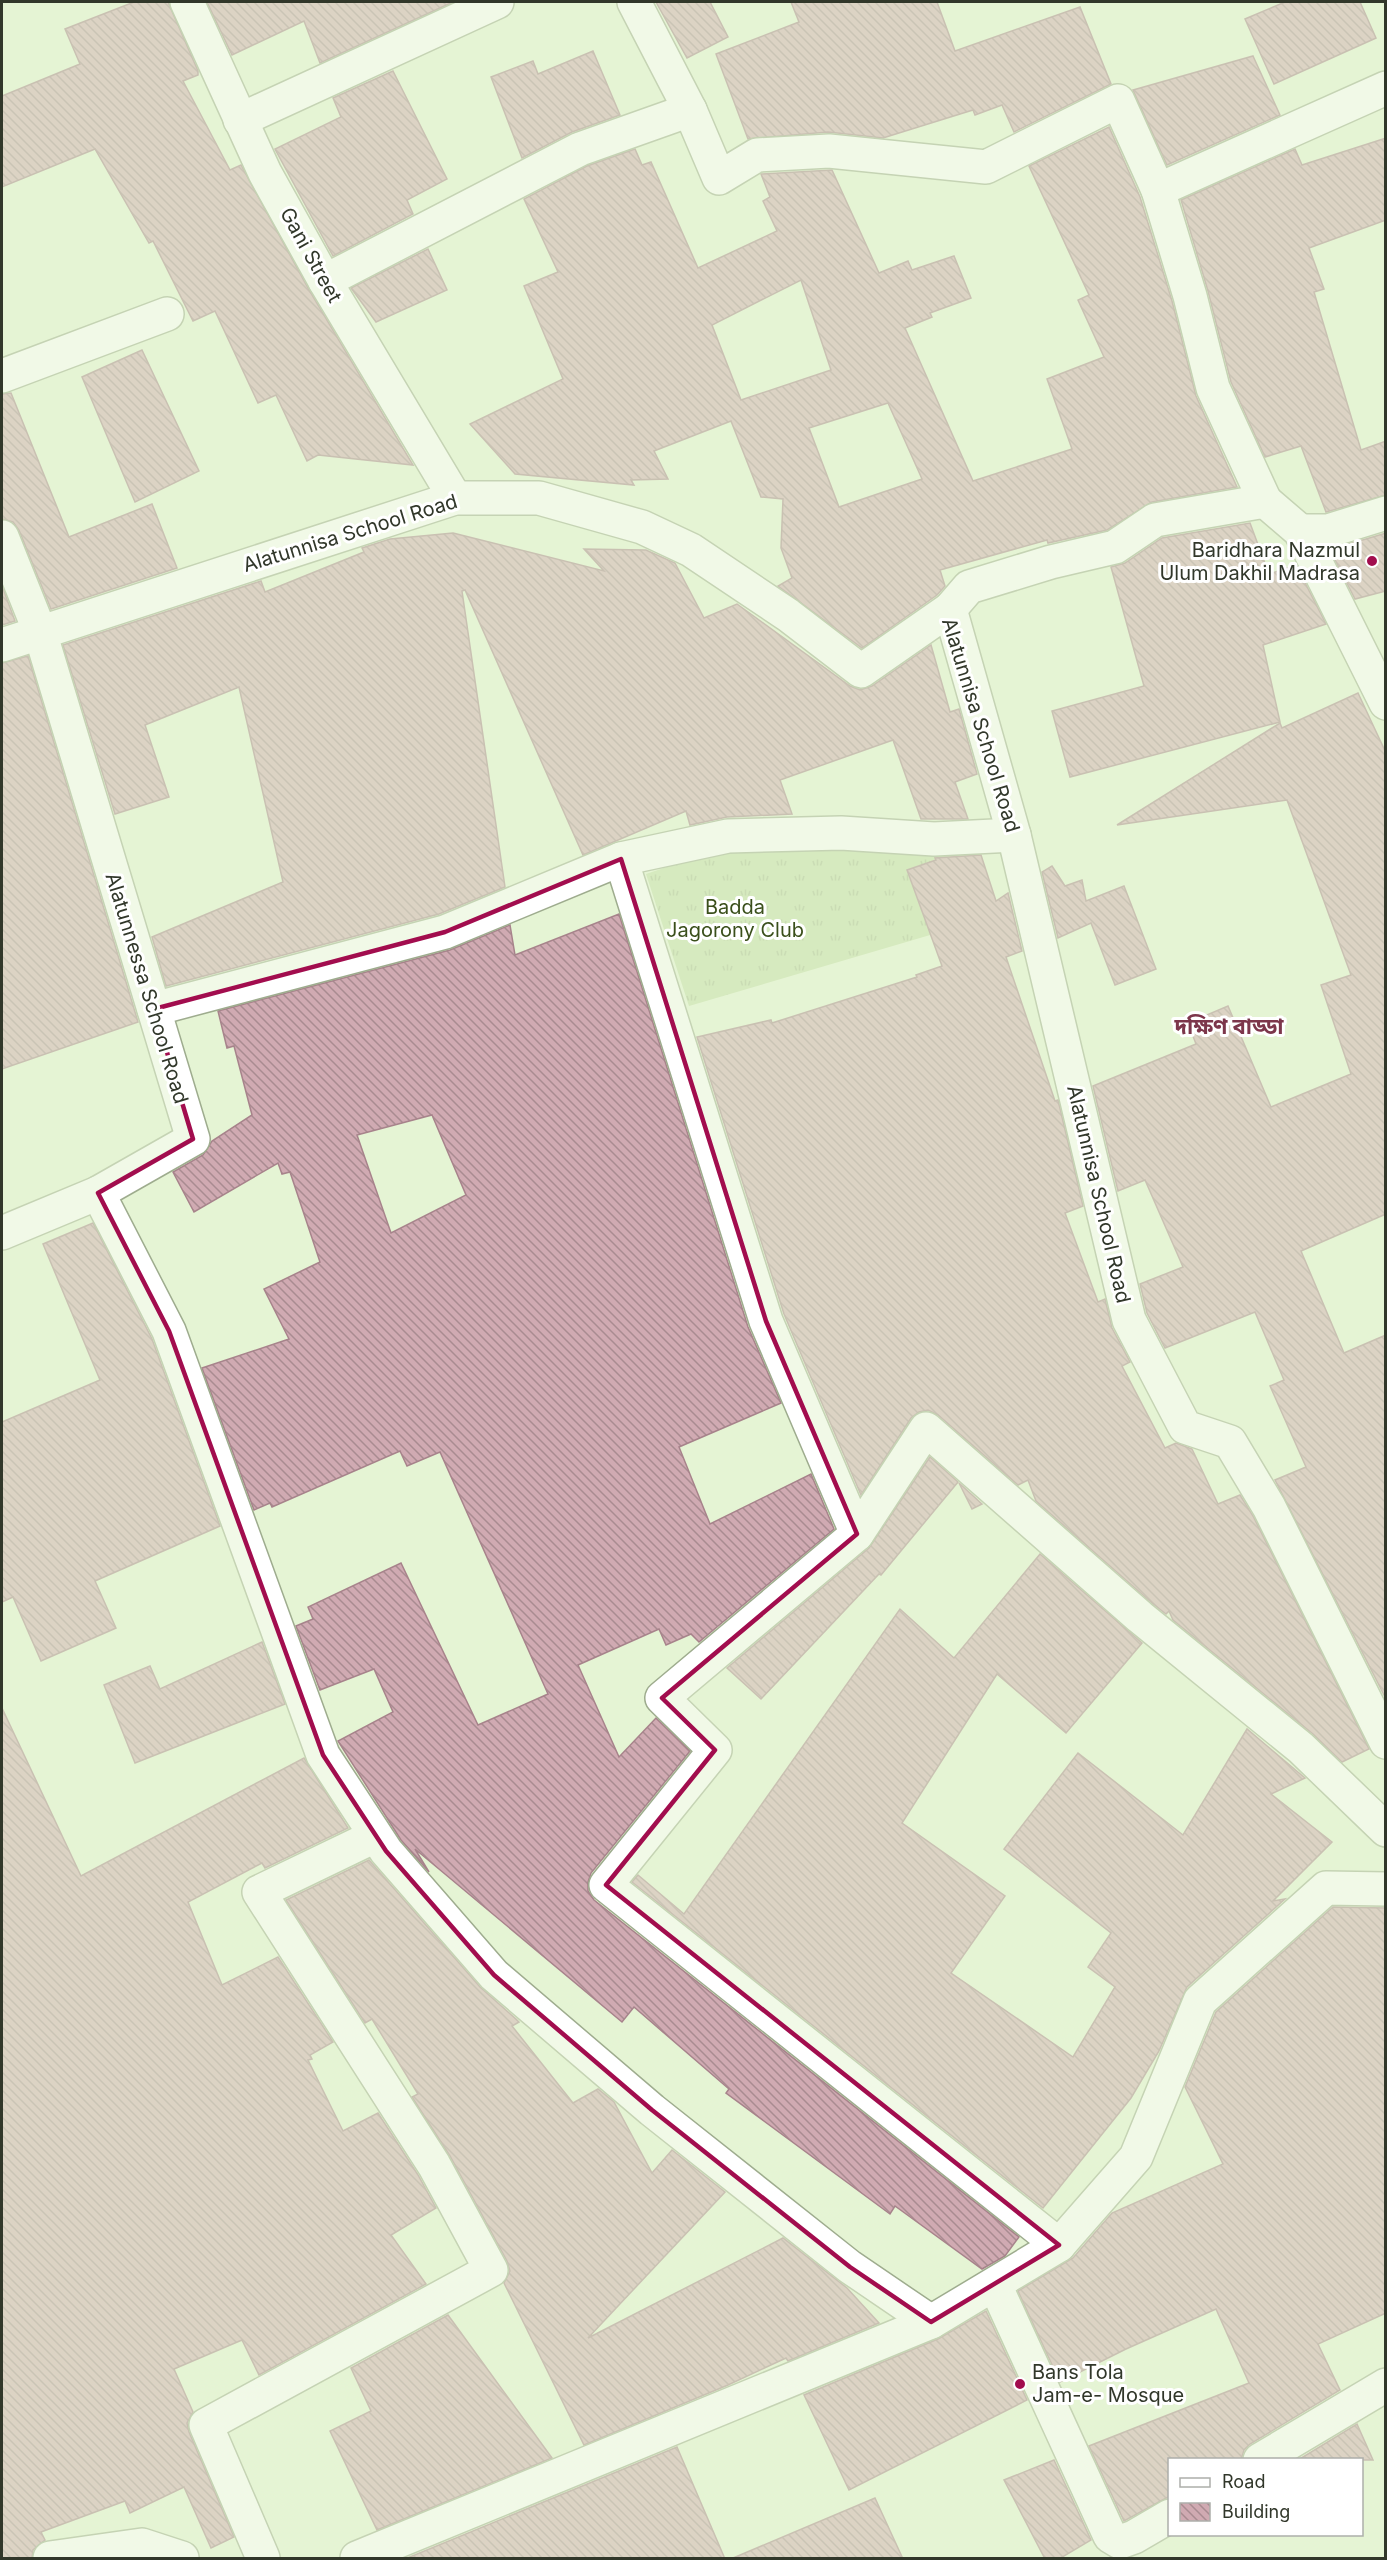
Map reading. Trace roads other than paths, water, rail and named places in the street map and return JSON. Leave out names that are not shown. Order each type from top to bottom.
[{"type":"street","name":"Gani Street","points":[[187,2],[240,120],[325,281],[455,498]]},
{"type":"street","points":[[240,120],[497,2]]},
{"type":"street","points":[[634,2],[690,110],[719,178],[757,155],[829,151],[986,167],[1118,101],[1158,190],[1190,297],[1213,388],[1265,501],[1300,531],[1386,703]]},
{"type":"street","points":[[1158,190],[1386,88]]},
{"type":"street","points":[[325,281],[580,149],[690,110]]},
{"type":"street","points":[[2,376],[167,314]]},
{"type":"street","name":"Alatunnisa School Road","points":[[2,645],[455,498],[539,498],[642,527],[691,550],[788,615],[861,671],[950,609],[1014,835],[1129,1320],[1185,1427],[1230,1442],[1274,1517],[1386,1742]]},
{"type":"street","points":[[950,609],[969,587],[1051,562],[1115,547],[1155,520],[1265,501]]},
{"type":"street","points":[[1300,531],[1328,531],[1386,513]]},
{"type":"street","name":"Alatunnessa School Road","points":[[2,537],[40,632],[193,1139],[98,1193],[2,1233]]},
{"type":"street","points":[[154,1008],[445,932],[621,859],[728,836],[841,833],[934,839],[1014,835]]},
{"type":"street","points":[[621,859],[766,1321],[857,1534]]},
{"type":"street","points":[[98,1193],[169,1331],[323,1755],[375,1836],[494,1975],[652,2110],[823,2246],[931,2322]]},
{"type":"street","points":[[1059,2245],[606,1885],[715,1750],[662,1698],[857,1534],[926,1429],[1140,1617],[1301,1748],[1386,1830]]},
{"type":"street","points":[[263,2559],[206,2425],[491,2270],[434,2165],[259,1892],[375,1836]]},
{"type":"street","points":[[357,2559],[931,2322],[1059,2245],[1136,2157],[1200,2001],[1326,1888],[1386,1888]]},
{"type":"street","points":[[995,2285],[1110,2536],[1120,2542],[1134,2537],[1168,2517]]},
{"type":"street","points":[[1263,2458],[1386,2385]]},
{"type":"street","points":[[50,2559],[142,2545],[182,2559]]},
{"type":"place","name":"Baridhara Nazmul Ulum Dakhil Madrasa","points":[[1372,561]]},
{"type":"place","name":"Bans Tola Jam-e- Mosque","points":[[1020,2384]]},
{"type":"district","name":"দক্ষিণ বাড্ডা","points":[[1229,1026]]},
{"type":"park label","name":"Badda Jagorony Club","points":[[735,918]]}]
